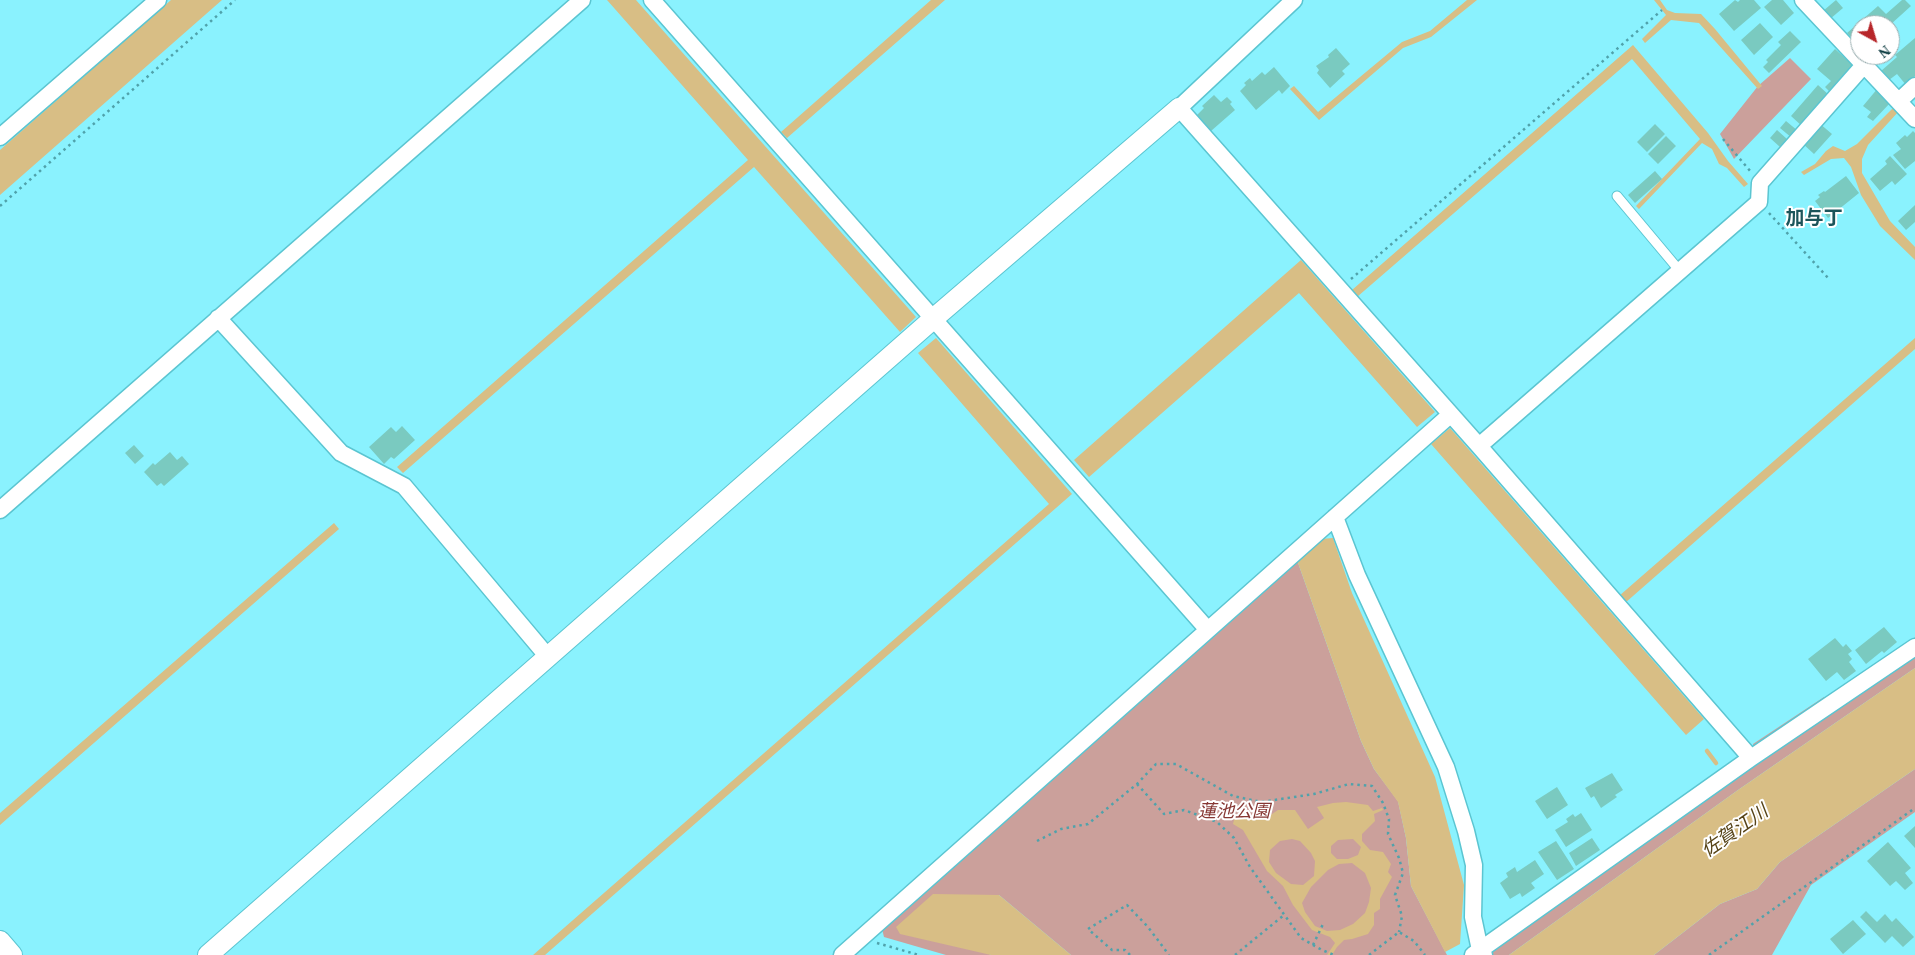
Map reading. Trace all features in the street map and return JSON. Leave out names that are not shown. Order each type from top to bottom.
[{"type":"street","points":[[0,137],[158,0]]},
{"type":"street","points":[[0,510],[582,0]]},
{"type":"street","points":[[652,0],[1208,630]]},
{"type":"street","points":[[208,955],[933,320],[1180,108],[1294,0]]},
{"type":"street","points":[[1804,0],[1850,50]]},
{"type":"street","points":[[1479,446],[1759,202],[1760,183],[1864,65],[1906,109],[1915,86]]},
{"type":"street","points":[[1180,108],[1479,446],[1751,758]]},
{"type":"street","points":[[218,318],[341,453],[404,486],[548,658]]},
{"type":"street","points":[[842,955],[1450,415]]},
{"type":"street","points":[[1335,517],[1357,575],[1446,767],[1466,831],[1474,865],[1473,917],[1479,953],[1751,758],[1915,647]]},
{"type":"street","points":[[0,941],[12,955]]},
{"type":"lane","points":[[1617,196],[1679,270]]},
{"type":"path","points":[[0,206],[235,0]]},
{"type":"path","points":[[1340,290],[1662,10]]},
{"type":"path","points":[[1723,139],[1760,183]]},
{"type":"path","points":[[1759,202],[1829,279]]},
{"type":"path","points":[[1037,841],[1061,829],[1088,824],[1137,784],[1156,764],[1176,764],[1233,796],[1261,802],[1314,794],[1349,784],[1372,786],[1383,803],[1389,818],[1388,834],[1399,858],[1403,873],[1395,895],[1402,916],[1399,932],[1369,955]]},
{"type":"path","points":[[1137,784],[1164,814],[1184,810],[1217,822],[1234,838],[1250,867],[1301,938],[1334,955]]},
{"type":"path","points":[[1709,955],[1915,808]]},
{"type":"path","points":[[1130,955],[1126,950],[1112,950],[1088,929],[1127,906],[1148,926],[1169,955]]},
{"type":"path","points":[[1235,955],[1284,915]]},
{"type":"path","points":[[1313,944],[1324,922]]},
{"type":"path","points":[[1399,932],[1414,941],[1424,955]]},
{"type":"path","points":[[860,939],[919,955]]},
{"type":"green space","points":[[1790,58],[1811,79],[1734,159],[1720,134],[1758,86]]},
{"type":"green space","name":"蓮池公園","points":[[1297,560],[1361,741],[1374,769],[1398,801],[1406,838],[1411,886],[1447,955],[1071,955],[999,895],[989,954],[991,955],[946,955],[884,937],[882,929]]},
{"type":"green space","points":[[1915,637],[1915,668],[1738,790],[1509,955],[1484,955],[1755,762],[1753,744],[1824,697],[1834,707],[1905,659]]},
{"type":"green space","points":[[1915,769],[1915,812],[1811,885],[1772,955],[1654,955],[1720,904],[1757,889],[1780,862]]},
{"type":"water","points":[[171,0],[222,0],[0,195],[0,150]]},
{"type":"water","points":[[607,0],[636,0],[916,317],[900,332],[754,167],[403,473],[397,467],[748,160]]},
{"type":"water","points":[[931,0],[945,0],[787,138],[781,132]]},
{"type":"water","points":[[1467,0],[1477,0],[1431,37],[1403,48],[1319,120],[1290,89],[1294,86],[1318,112],[1402,42],[1430,31]]},
{"type":"water","points":[[1654,0],[1660,0],[1667,10],[1675,13],[1701,14],[1762,86],[1758,89],[1699,23],[1671,20],[1645,43],[1642,39],[1666,15]]},
{"type":"water","points":[[1633,45],[1708,133],[1728,161],[1748,184],[1744,187],[1727,168],[1719,164],[1712,149],[1702,143],[1639,209],[1636,206],[1700,139],[1632,59],[1357,297],[1352,290]]},
{"type":"water","points":[[1894,107],[1899,111],[1868,145],[1862,159],[1862,173],[1890,221],[1915,247],[1915,260],[1880,226],[1861,195],[1851,167],[1844,158],[1831,159],[1804,175],[1801,172],[1815,164],[1833,146],[1845,151],[1857,144]]},
{"type":"water","points":[[1301,260],[1435,412],[1417,427],[1299,293],[1089,477],[1074,460]]},
{"type":"water","points":[[936,338],[1072,494],[545,955],[533,955],[1049,504],[918,353]]},
{"type":"water","points":[[1915,338],[1915,349],[1625,603],[1619,596]]},
{"type":"water","points":[[1450,428],[1704,719],[1686,735],[1431,444]]},
{"type":"water","points":[[334,523],[339,529],[0,825],[0,813]]},
{"type":"water","points":[[1333,538],[1352,593],[1435,777],[1464,885],[1460,944],[1445,952],[1411,886],[1406,838],[1398,802],[1374,769],[1361,741],[1297,560],[1320,539]]},
{"type":"water","name":"佐賀江川","points":[[1915,668],[1915,769],[1780,862],[1757,889],[1720,904],[1654,955],[1509,955],[1738,790]]},
{"type":"water","points":[[1346,802],[1368,805],[1373,811],[1382,808],[1383,810],[1374,814],[1375,821],[1362,834],[1362,841],[1370,850],[1383,852],[1391,864],[1388,872],[1392,877],[1380,899],[1380,909],[1374,913],[1374,925],[1368,934],[1344,940],[1332,955],[1327,955],[1335,943],[1330,937],[1312,930],[1293,905],[1283,886],[1267,871],[1243,830],[1233,824],[1235,816],[1242,813],[1255,819],[1269,816],[1278,810],[1295,810],[1308,829],[1324,818],[1317,807]],"holes":[[[1292,839],[1300,841],[1311,853],[1315,861],[1314,876],[1303,885],[1291,884],[1276,873],[1269,862],[1270,850],[1280,841]],[[1353,839],[1361,847],[1358,855],[1348,859],[1337,859],[1331,853],[1331,846],[1338,840]],[[1352,863],[1365,873],[1371,888],[1369,902],[1365,913],[1353,924],[1340,930],[1327,931],[1315,926],[1305,912],[1302,903],[1311,887],[1328,870],[1339,864]]]},
{"type":"water","points":[[933,894],[999,895],[1071,955],[991,955],[900,934],[896,927]]},
{"type":"building","points":[[1735,0],[1738,2],[1740,0],[1754,0],[1761,8],[1734,31],[1719,14]]},
{"type":"building","points":[[1772,0],[1783,0],[1794,13],[1781,25],[1764,7]]},
{"type":"building","points":[[1836,0],[1843,8],[1830,19],[1823,11]]},
{"type":"building","points":[[1902,0],[1905,0],[1911,6],[1900,16],[1868,15],[1878,6],[1886,14]]},
{"type":"building","points":[[1760,23],[1773,37],[1754,55],[1741,40]]},
{"type":"building","points":[[1790,31],[1801,42],[1769,73],[1763,67],[1768,62],[1766,60],[1781,45],[1778,42]]},
{"type":"building","points":[[1915,38],[1915,76],[1906,85],[1897,74],[1889,80],[1881,71],[1888,65],[1900,65],[1900,51]]},
{"type":"building","points":[[1336,48],[1350,64],[1342,71],[1345,74],[1330,88],[1317,73],[1319,70],[1316,66],[1329,57],[1328,55]]},
{"type":"building","points":[[1835,49],[1850,62],[1850,65],[1855,67],[1832,94],[1825,87],[1831,81],[1817,69]]},
{"type":"building","points":[[1274,67],[1290,86],[1282,94],[1279,90],[1256,110],[1240,91],[1246,85],[1244,83],[1250,78],[1252,81],[1262,72],[1265,75]]},
{"type":"building","points":[[1818,85],[1830,96],[1803,127],[1791,116]]},
{"type":"building","points":[[1878,88],[1892,101],[1873,121],[1867,117],[1871,112],[1863,106]]},
{"type":"building","points":[[1214,95],[1221,102],[1227,97],[1232,102],[1230,104],[1235,110],[1211,131],[1197,115],[1204,108],[1202,106]]},
{"type":"building","points":[[1786,121],[1798,131],[1792,138],[1780,128]]},
{"type":"building","points":[[1819,123],[1832,134],[1814,154],[1802,143]]},
{"type":"building","points":[[1655,124],[1665,134],[1647,152],[1637,142]]},
{"type":"building","points":[[1777,130],[1787,139],[1780,147],[1770,138]]},
{"type":"building","points":[[1913,131],[1915,133],[1915,161],[1905,169],[1893,155],[1901,149],[1896,143]]},
{"type":"building","points":[[1666,136],[1676,146],[1658,164],[1648,154]]},
{"type":"building","points":[[1890,156],[1907,174],[1895,185],[1892,181],[1880,191],[1870,179],[1887,164],[1885,161]]},
{"type":"building","points":[[1655,171],[1662,179],[1635,203],[1628,195]]},
{"type":"building","points":[[1846,176],[1859,193],[1828,218],[1815,201],[1820,197],[1818,195]]},
{"type":"building","points":[[1915,205],[1915,222],[1906,230],[1898,221]]},
{"type":"building","points":[[402,426],[415,440],[394,459],[391,457],[384,464],[369,447],[391,427],[396,432]]},
{"type":"building","points":[[134,445],[144,456],[135,464],[125,453]]},
{"type":"building","points":[[170,452],[177,460],[182,456],[189,464],[164,486],[161,483],[157,486],[144,472],[153,463],[155,465]]},
{"type":"building","points":[[1884,627],[1897,642],[1866,664],[1855,650]]},
{"type":"building","points":[[1835,638],[1843,647],[1846,644],[1852,651],[1848,654],[1852,659],[1849,662],[1856,671],[1844,680],[1837,672],[1826,681],[1808,659]]},
{"type":"building","points":[[1612,773],[1623,790],[1615,795],[1617,797],[1601,808],[1594,796],[1591,798],[1585,788]]},
{"type":"building","points":[[1557,787],[1568,805],[1547,819],[1535,801]]},
{"type":"building","points":[[1581,813],[1592,830],[1566,847],[1555,830],[1568,822],[1566,819],[1573,814],[1575,817]]},
{"type":"building","points":[[1915,826],[1915,848],[1904,836]]},
{"type":"building","points":[[1592,838],[1600,850],[1576,866],[1569,853]]},
{"type":"building","points":[[1556,841],[1574,869],[1557,880],[1538,852]]},
{"type":"building","points":[[1888,842],[1911,868],[1905,873],[1913,883],[1905,890],[1896,881],[1890,886],[1867,861]]},
{"type":"building","points":[[1535,860],[1544,874],[1531,883],[1535,888],[1522,897],[1520,893],[1510,899],[1500,883],[1508,877],[1506,873],[1515,867],[1517,872]]},
{"type":"building","points":[[1866,911],[1877,922],[1885,914],[1892,922],[1896,918],[1914,937],[1903,947],[1892,936],[1885,943],[1860,917]]},
{"type":"building","points":[[1853,920],[1866,934],[1843,954],[1830,939]]},
{"type":"waterway","points":[[1707,751],[1716,763]]},
{"type":"district","name":"加与丁","points":[[1814,217]]}]
